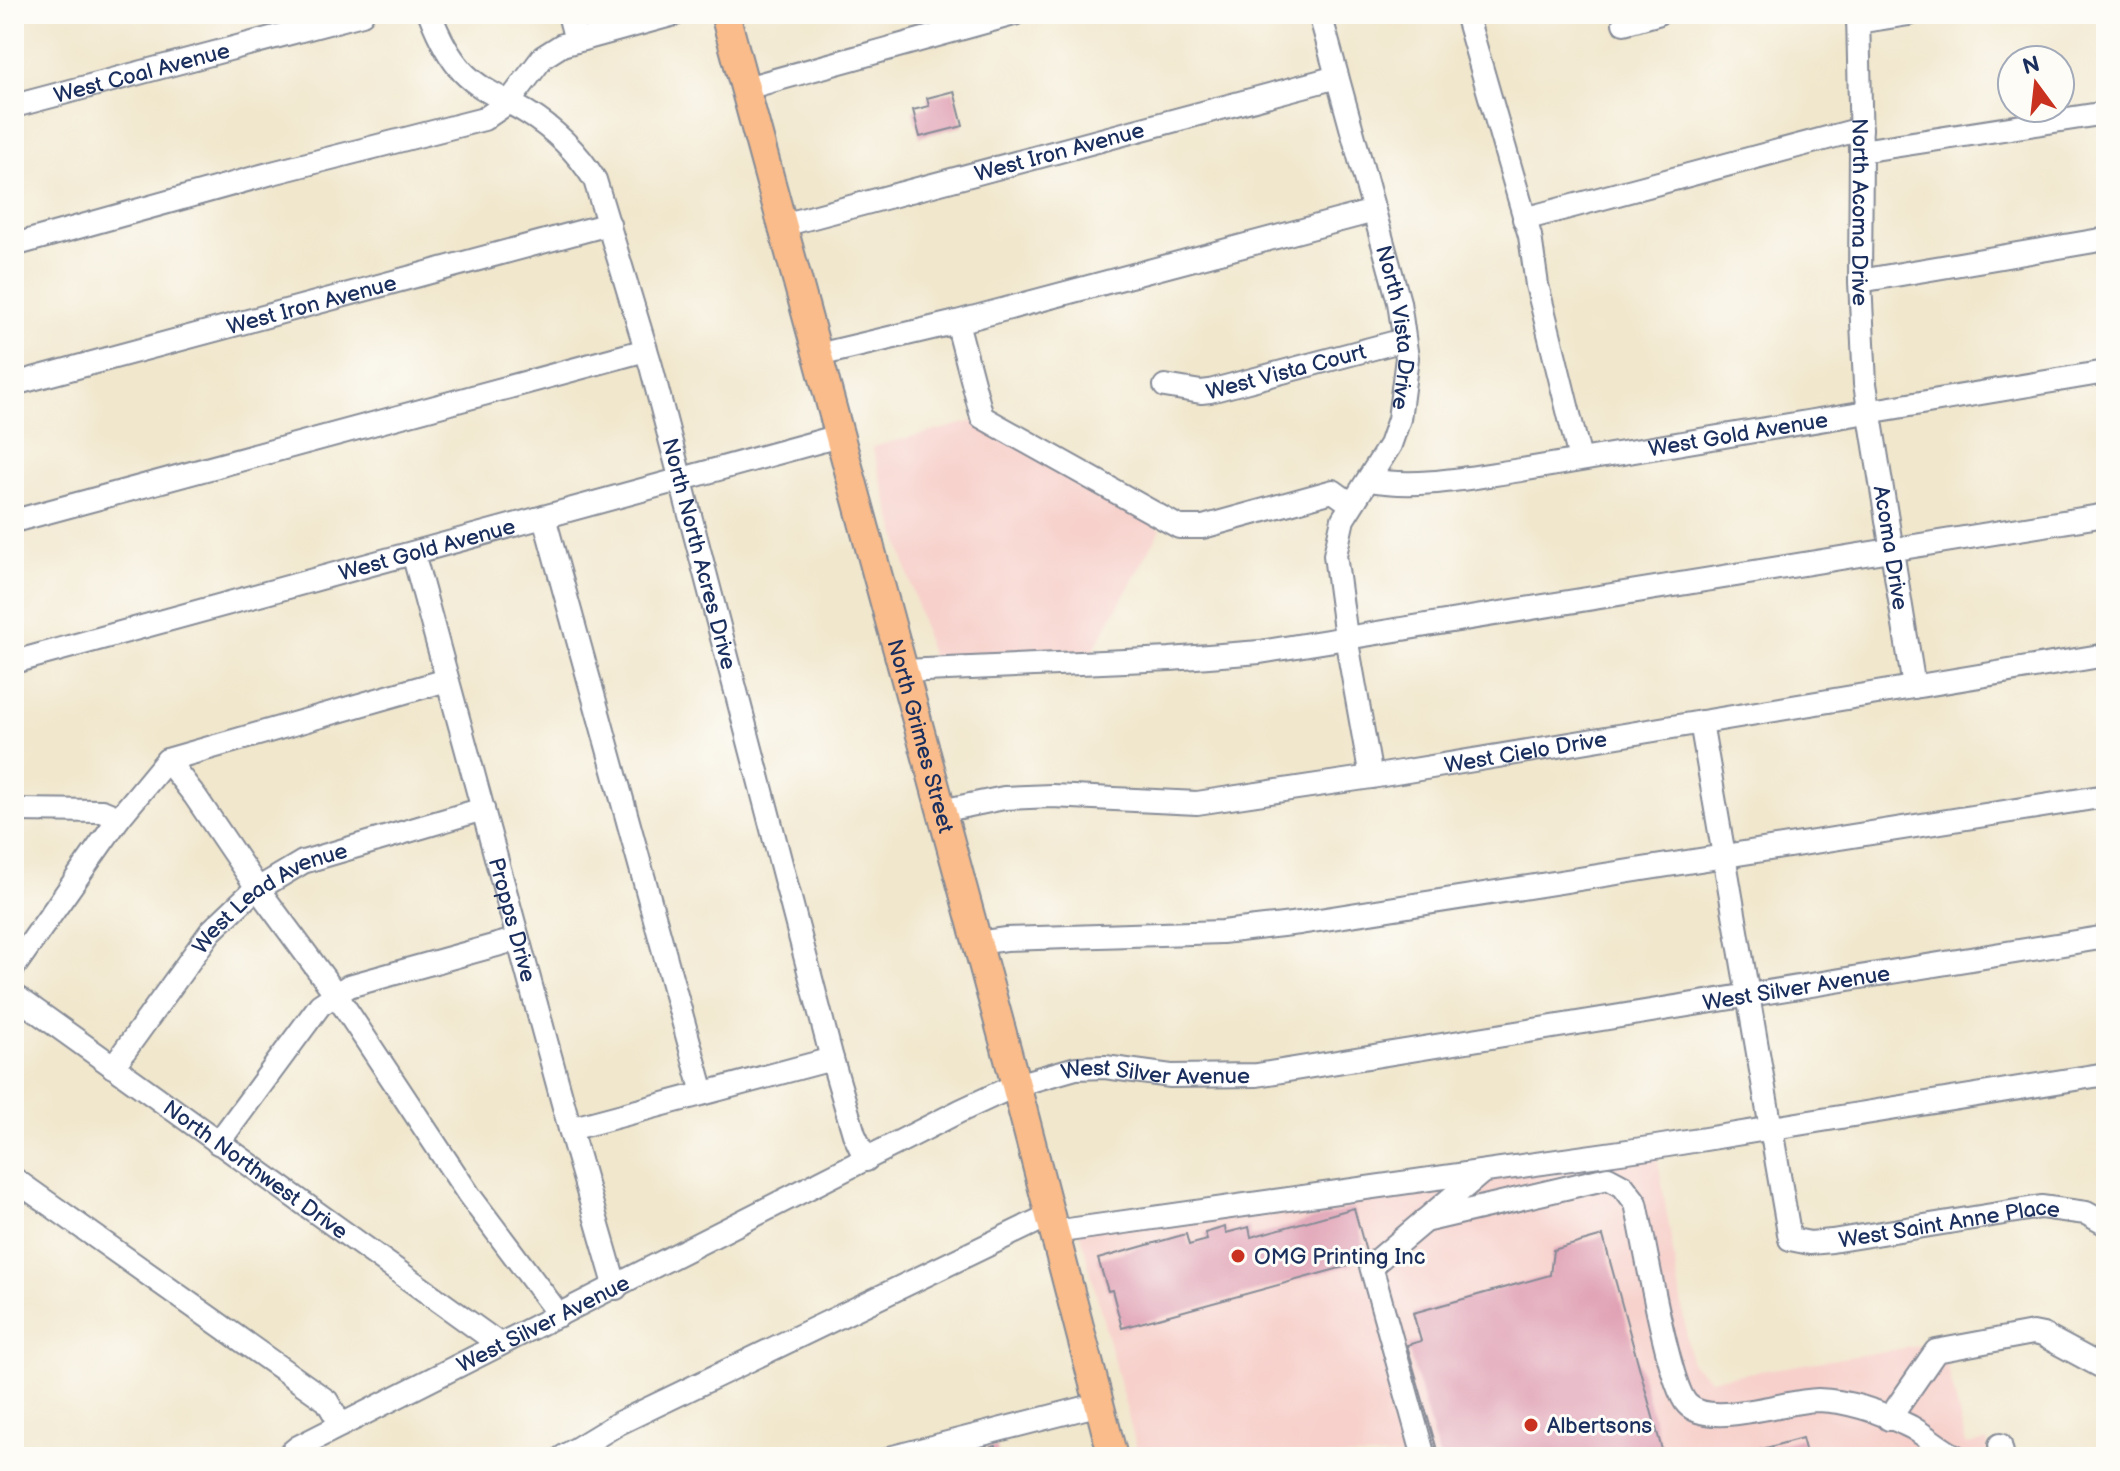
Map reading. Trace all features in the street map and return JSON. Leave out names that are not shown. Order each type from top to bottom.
[{"type":"main road","name":"North Grimes Street","points":[[725,14],[1016,1085],[1113,1457]]},
{"type":"street","name":"West Coal Avenue","points":[[14,106],[362,14]]},
{"type":"street","name":"North North Acres Drive","points":[[430,14],[447,52],[465,74],[529,114],[567,144],[595,180],[646,350],[832,1059],[854,1134],[866,1160]]},
{"type":"street","points":[[569,14],[576,41]]},
{"type":"street","points":[[14,245],[272,173],[484,119],[509,102],[543,57],[562,45],[675,14]]},
{"type":"street","points":[[746,88],[1014,14]]},
{"type":"street","name":"North Vista Drive","points":[[1320,14],[1399,302],[1407,358],[1399,419],[1390,445],[1343,519],[1335,555],[1371,777]]},
{"type":"street","points":[[1466,14],[1530,236],[1537,285],[1580,459]]},
{"type":"street","points":[[1624,23],[1657,14]]},
{"type":"street","points":[[1858,18],[1909,14]]},
{"type":"street","name":"North Acoma Drive","points":[[1858,18],[1860,281],[1865,384],[1870,410]]},
{"type":"street","name":"West Iron Avenue","points":[[783,225],[1337,77]]},
{"type":"street","points":[[1524,219],[1861,140],[2106,113]]},
{"type":"street","points":[[818,355],[957,322],[1374,211]]},
{"type":"street","name":"West Iron Avenue","points":[[14,384],[609,224]]},
{"type":"street","points":[[1860,281],[2106,239]]},
{"type":"street","points":[[957,322],[982,417],[1179,527],[1203,527],[1333,491],[1351,504]]},
{"type":"street","name":"West Vista Court","points":[[1165,386],[1210,391],[1404,340]]},
{"type":"street","points":[[14,521],[646,350]]},
{"type":"street","name":"West Gold Avenue","points":[[1370,480],[1395,484],[1426,483],[2106,372]]},
{"type":"street","name":"Acoma Drive","points":[[1870,410],[1914,687]]},
{"type":"street","name":"West Gold Avenue","points":[[14,662],[839,436]]},
{"type":"street","points":[[903,671],[1260,652],[2106,515]]},
{"type":"street","points":[[544,517],[703,1093]]},
{"type":"street","name":"Propps Drive","points":[[413,553],[616,1288]]},
{"type":"street","name":"West Cielo Drive","points":[[941,811],[1004,798],[1052,796],[1197,803],[2106,655]]},
{"type":"street","points":[[14,967],[119,818],[167,760],[447,680]]},
{"type":"street","points":[[1701,722],[1771,1127]]},
{"type":"street","points":[[167,760],[335,993],[453,1172],[559,1315]]},
{"type":"street","points":[[977,943],[1006,939],[1222,932],[1300,923],[2106,796]]},
{"type":"street","name":"West Lead Avenue","points":[[113,1067],[211,931],[258,889],[303,862],[483,809]]},
{"type":"street","points":[[14,810],[102,811],[119,818]]},
{"type":"street","name":"West Silver Avenue","points":[[286,1457],[298,1447],[499,1344],[1016,1085],[1076,1068],[1105,1067],[1171,1076],[1257,1075],[2106,937]]},
{"type":"street","points":[[218,1143],[320,1005],[335,993],[349,986],[518,939]]},
{"type":"street","name":"North Northwest Drive","points":[[14,995],[499,1344]]},
{"type":"street","points":[[570,1129],[832,1059]]},
{"type":"street","points":[[563,1457],[619,1423],[1052,1224],[1481,1173],[2106,1074]]},
{"type":"street","name":"West Saint Anne Place","points":[[1771,1127],[1790,1239],[1810,1243],[1832,1241],[2041,1207],[2086,1213],[2106,1224]]},
{"type":"street","points":[[1424,1457],[1371,1266],[1481,1173]]},
{"type":"street","points":[[1424,1221],[1608,1178],[1623,1186],[1636,1203],[1673,1374],[1686,1404],[1703,1414],[1734,1413],[1817,1400],[1856,1405],[1911,1428],[1957,1457]]},
{"type":"street","points":[[14,1179],[327,1401],[341,1425]]},
{"type":"street","points":[[1889,1419],[1936,1351],[2033,1333],[2043,1335],[2106,1369]]},
{"type":"street","points":[[893,1457],[1100,1404]]},
{"type":"shaded area","points":[[974,421],[1161,529],[1093,651],[932,659],[872,447]]},
{"type":"shaded area","points":[[1656,1147],[1691,1362],[1710,1379],[1942,1342],[1966,1445],[1987,1441],[1991,1457],[1139,1457],[1079,1228]]},
{"type":"building","points":[[954,91],[963,126],[920,137],[913,110],[929,106],[927,98]]},
{"type":"building","points":[[1354,1208],[1366,1252],[1349,1257],[1351,1265],[1122,1328],[1112,1290],[1108,1291],[1098,1259],[1186,1234],[1189,1245],[1207,1240],[1205,1233],[1225,1227],[1226,1233],[1249,1227],[1251,1237]]},
{"type":"building","points":[[1603,1236],[1664,1457],[1439,1457],[1407,1345],[1421,1341],[1413,1313],[1550,1275],[1553,1250]]},
{"type":"building","points":[[1802,1438],[1807,1457],[1737,1457],[1737,1456]]},
{"type":"building","points":[[996,1446],[999,1457],[959,1457],[959,1456]]},
{"type":"place","name":"OMG Printing Inc","points":[[1238,1256]]},
{"type":"place","name":"Albertsons","points":[[1531,1425]]}]
